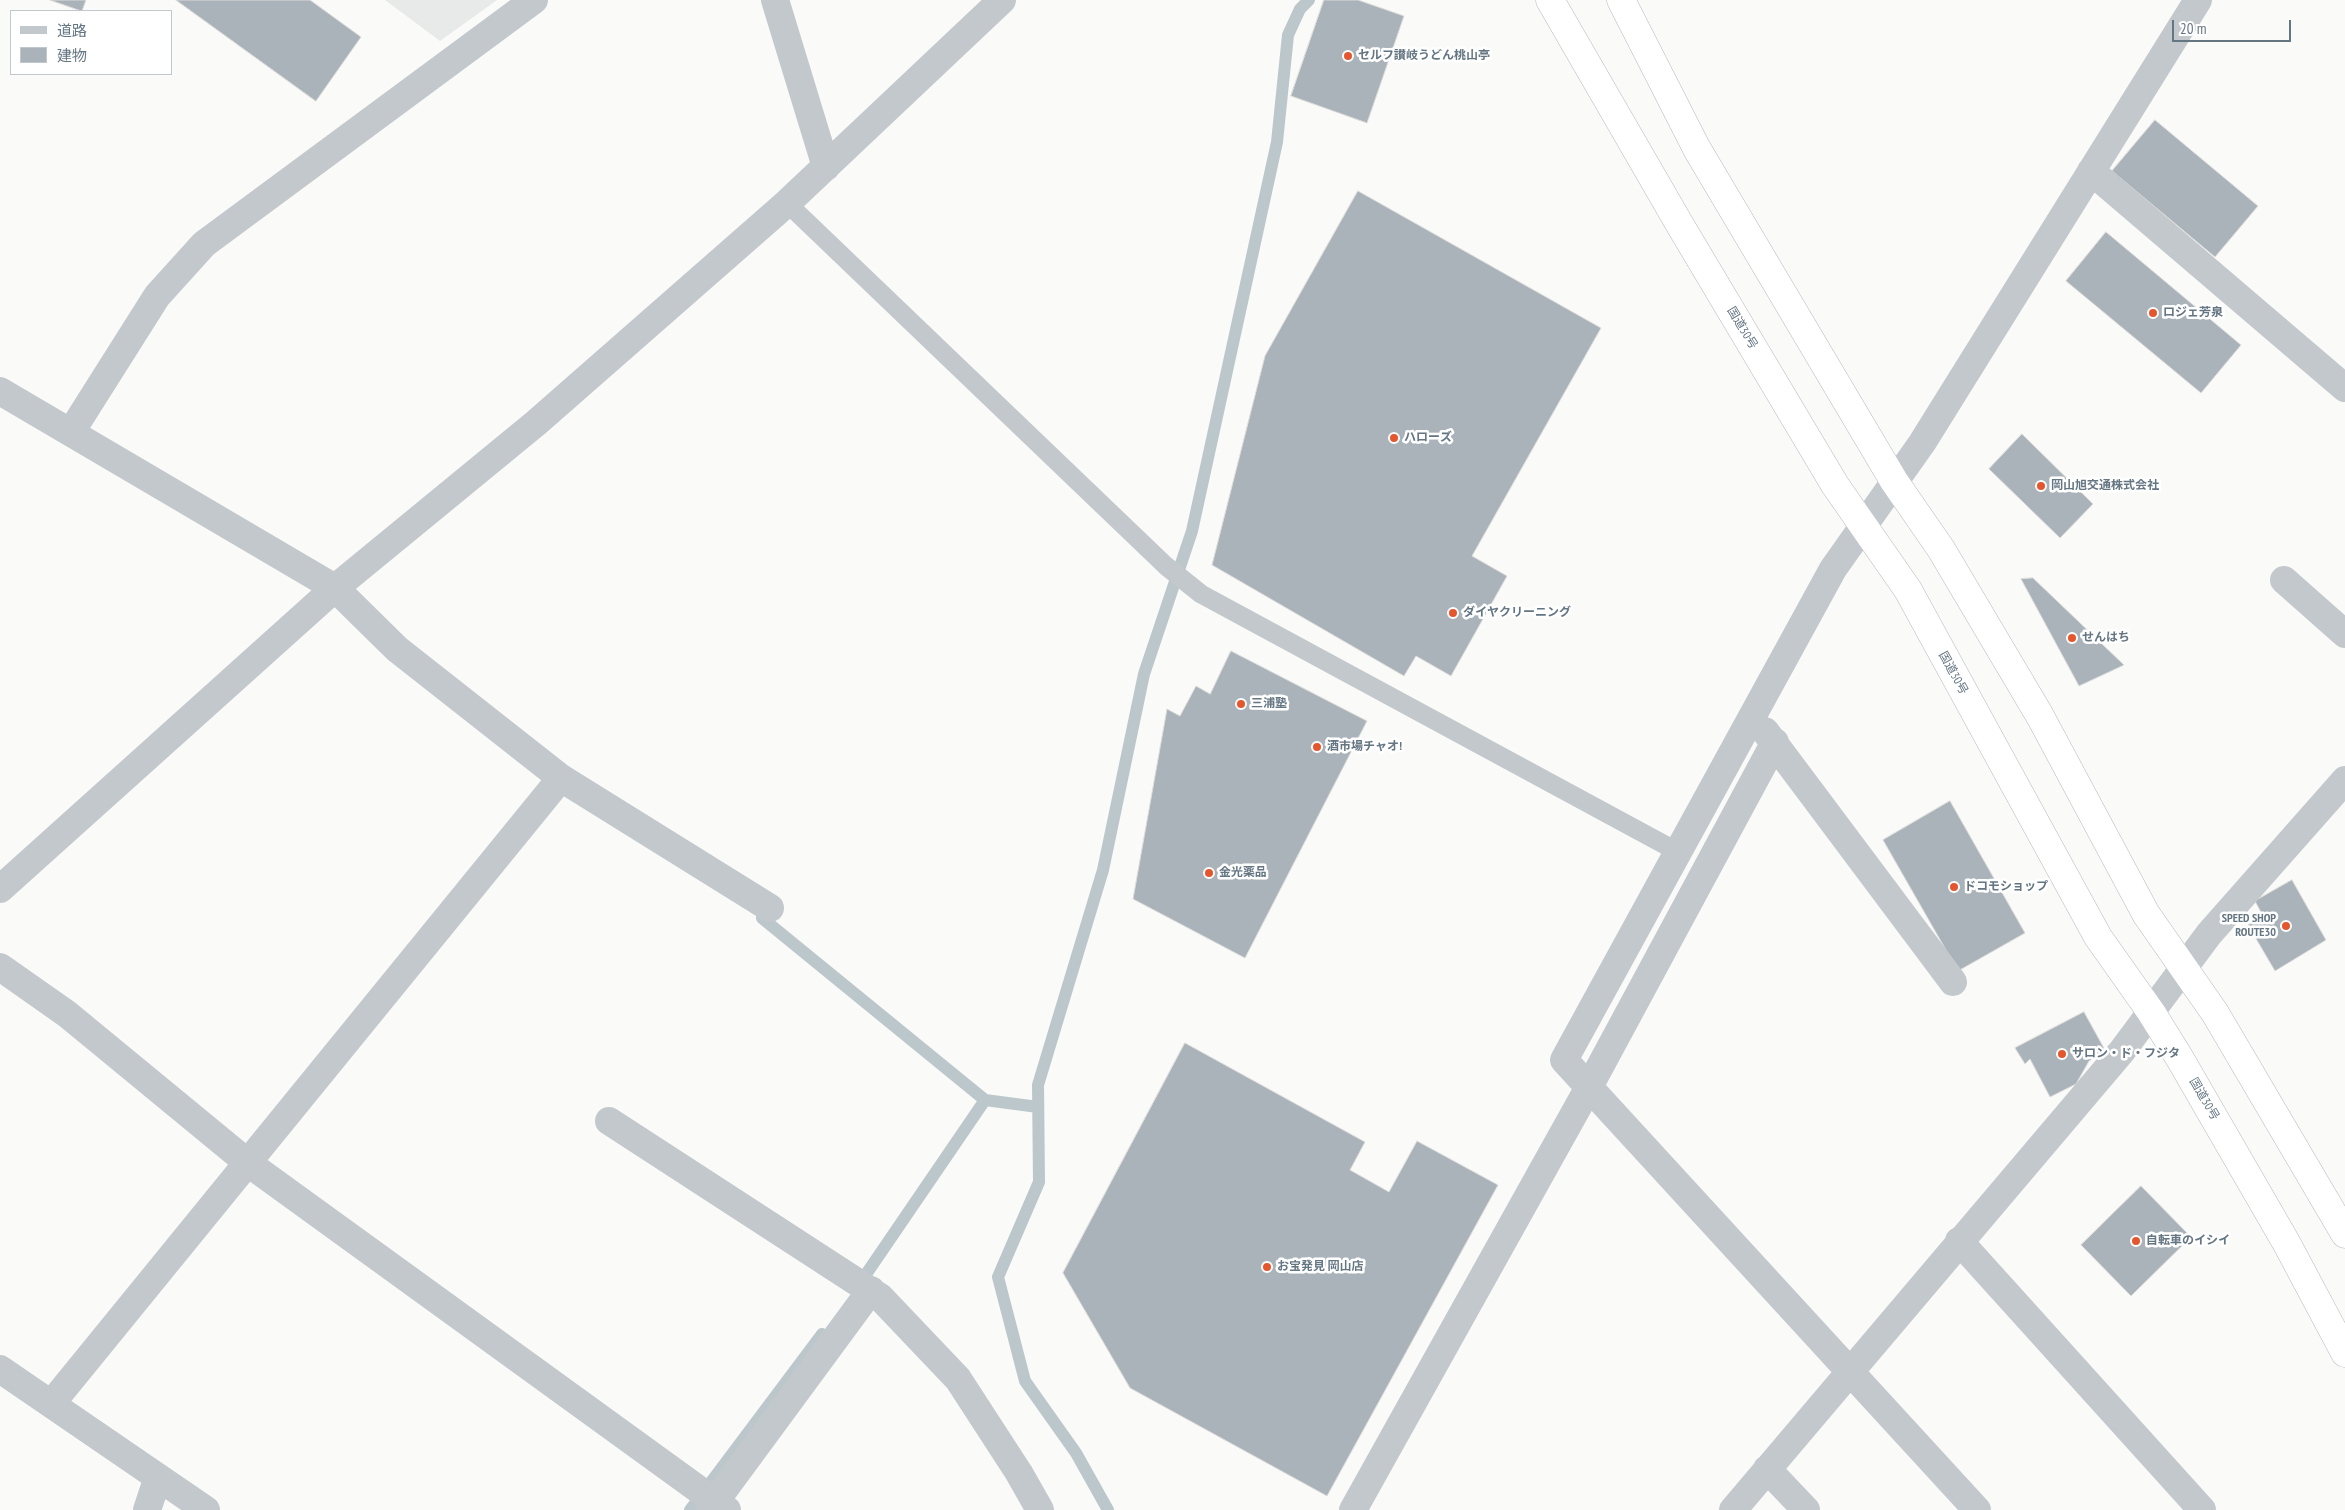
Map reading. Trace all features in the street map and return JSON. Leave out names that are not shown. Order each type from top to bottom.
[{"type":"highway","name":"国道30号","points":[[1550,0],[1680,225],[1835,485],[1864,524],[1908,590],[2098,937],[2151,1012],[2287,1244],[2345,1353]]},
{"type":"highway","points":[[1621,0],[1697,149],[1894,481],[1940,549],[2020,682],[2146,914],[2215,1013],[2345,1234]]},
{"type":"street","points":[[71,432],[157,296],[204,244],[534,0]]},
{"type":"street","points":[[775,0],[826,167]]},
{"type":"street","points":[[0,888],[335,588],[536,423],[787,203],[1002,0]]},
{"type":"street","points":[[1977,1510],[1564,1060],[1833,569],[1922,443],[2198,0]]},
{"type":"street","points":[[2091,171],[2345,388]]},
{"type":"street","points":[[0,391],[335,588],[397,649],[561,778],[770,908]]},
{"type":"street","points":[[2284,580],[2345,634]]},
{"type":"street","points":[[1752,716],[1775,742],[1953,982]]},
{"type":"street","points":[[1353,1510],[1589,1087],[1775,742]]},
{"type":"street","points":[[51,1404],[561,778]]},
{"type":"street","points":[[1733,1510],[1849,1370],[2122,1051],[2209,934],[2345,780]]},
{"type":"street","points":[[0,967],[67,1014],[248,1163],[711,1502],[864,1285]]},
{"type":"street","points":[[609,1121],[864,1285],[958,1379],[1019,1473],[1040,1510]]},
{"type":"street","points":[[1959,1241],[2202,1510]]},
{"type":"street","points":[[0,1369],[206,1510]]},
{"type":"street","points":[[1767,1468],[1806,1510]]},
{"type":"street","points":[[147,1510],[158,1477]]},
{"type":"lane","points":[[787,203],[1166,566],[1201,594],[1678,852]]},
{"type":"shaded area","points":[[385,0],[497,0],[440,41]]},
{"type":"building","points":[[50,0],[86,0],[82,10]]},
{"type":"building","points":[[176,0],[310,0],[361,37],[316,101]]},
{"type":"building","points":[[1324,0],[1358,0],[1404,16],[1367,123],[1291,96]]},
{"type":"building","points":[[2155,120],[2258,206],[2215,257],[2112,171]]},
{"type":"building","points":[[1358,191],[1601,328],[1472,556],[1507,576],[1451,676],[1416,656],[1404,676],[1212,565],[1265,356]]},
{"type":"building","name":"ロジェ芳泉","points":[[2106,232],[2241,345],[2201,393],[2066,281]]},
{"type":"building","points":[[2022,434],[2093,504],[2060,538],[1989,469]]},
{"type":"building","points":[[2033,578],[2124,665],[2079,686],[2021,579]]},
{"type":"building","points":[[1231,651],[1367,721],[1245,958],[1133,899],[1167,709],[1180,716],[1196,686],[1210,694]]},
{"type":"building","points":[[1950,801],[2025,933],[1958,971],[1883,840]]},
{"type":"building","points":[[2292,880],[2326,940],[2275,971],[2248,925],[2263,916],[2255,901]]},
{"type":"building","points":[[2084,1012],[2105,1050],[2089,1061],[2076,1084],[2050,1097],[2030,1059],[2025,1064],[2015,1048]]},
{"type":"building","points":[[1185,1043],[1365,1142],[1350,1170],[1389,1192],[1417,1141],[1498,1185],[1327,1496],[1130,1388],[1063,1273]]},
{"type":"building","points":[[2141,1186],[2191,1237],[2131,1296],[2081,1245]]},
{"type":"waterway","points":[[1108,1510],[1076,1453],[1025,1381],[998,1277],[1039,1182],[1038,1085],[1103,870],[1144,674],[1192,531],[1277,142],[1288,35],[1300,9],[1309,0]]},
{"type":"waterway","points":[[762,918],[985,1100]]},
{"type":"waterway","points":[[858,1286],[985,1100],[1038,1107]]},
{"type":"waterway","points":[[690,1510],[822,1334]]},
{"type":"place","name":"セルフ讃岐うどん桃山亭","points":[[1348,56]]},
{"type":"place","name":"ロジェ芳泉","points":[[2153,313]]},
{"type":"place","name":"ハローズ","points":[[1394,438]]},
{"type":"place","name":"岡山旭交通株式会社","points":[[2041,486]]},
{"type":"place","name":"ダイヤクリーニング","points":[[1453,613]]},
{"type":"place","name":"せんはち","points":[[2072,638]]},
{"type":"place","name":"三浦塾","points":[[1241,704]]},
{"type":"place","name":"酒市場チャオ!","points":[[1317,747]]},
{"type":"place","name":"金光薬品","points":[[1209,873]]},
{"type":"place","name":"ドコモショップ","points":[[1954,887]]},
{"type":"place","name":"SPEED SHOP ROUTE30","points":[[2286,926]]},
{"type":"place","name":"サロン・ド・フジタ","points":[[2062,1054]]},
{"type":"place","name":"自転車のイシイ","points":[[2136,1241]]},
{"type":"place","name":"お宝発見 岡山店","points":[[1267,1267]]}]
